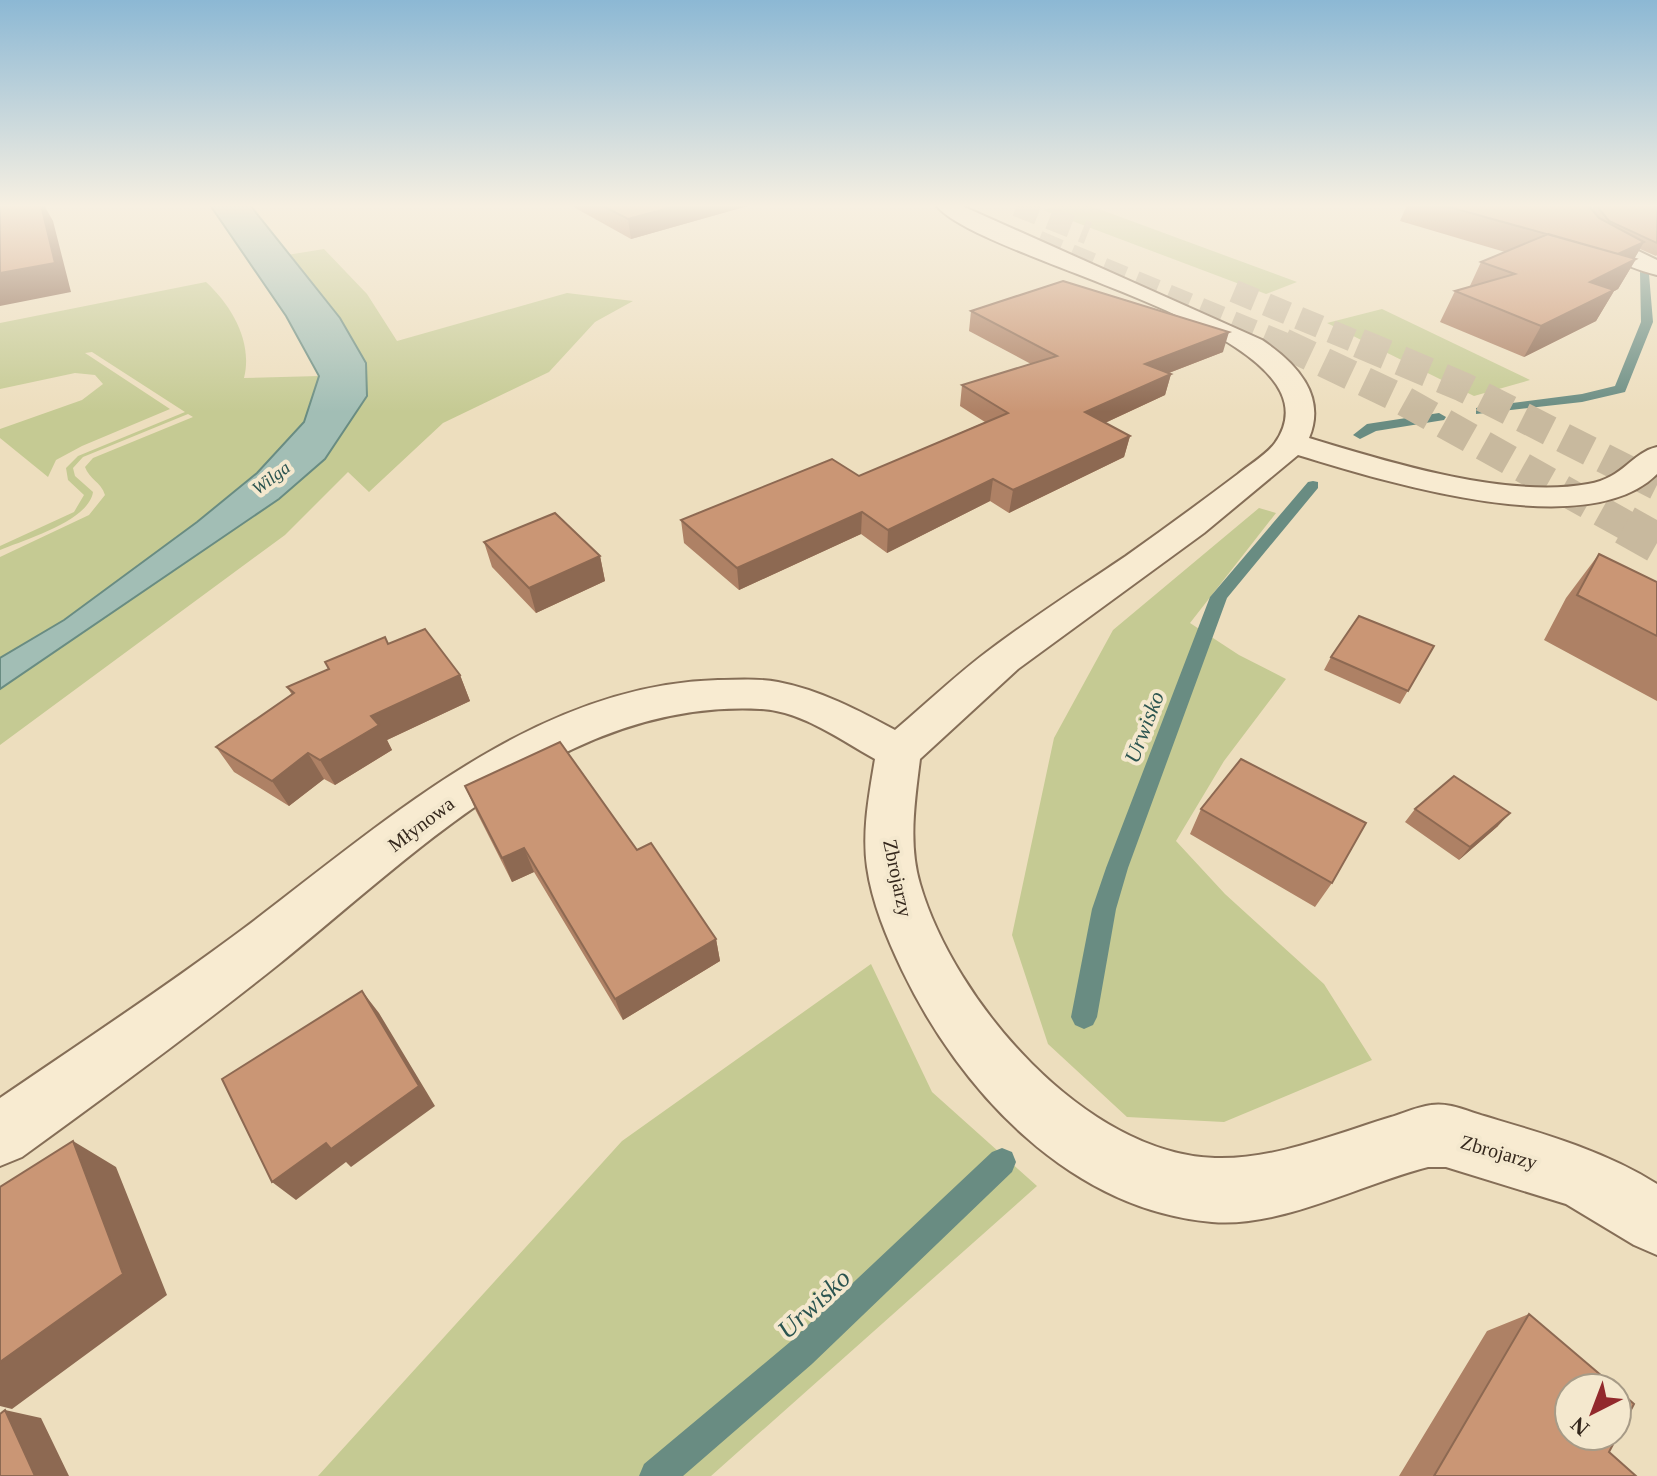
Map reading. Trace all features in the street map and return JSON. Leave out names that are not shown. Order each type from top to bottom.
[{"type":"street","points":[[899,752],[1004,659],[1192,526],[1293,443],[1302,420],[1298,394],[1283,371],[1259,349],[1211,323],[1095,274]]},
{"type":"street","points":[[1293,443],[1429,481],[1475,490],[1555,497],[1609,490],[1646,472],[1657,456]]},
{"type":"street","name":"Młynowa","points":[[0,1135],[167,1017],[464,791],[525,753],[591,719],[650,701],[708,692],[763,694],[803,703],[899,752]]},
{"type":"street","name":"Zbrojarzy","points":[[899,752],[888,828],[895,882],[914,943],[940,990],[992,1060],[1041,1112],[1097,1152],[1167,1183],[1214,1190],[1283,1180],[1438,1134],[1535,1161],[1596,1185],[1657,1222]]},
{"type":"green space","points":[[303,274],[348,274],[367,294],[397,341],[567,293],[633,301],[595,322],[549,372],[443,423],[369,492],[348,472],[285,535],[0,745],[0,689],[279,499],[325,459],[367,396],[366,363],[340,318]]},
{"type":"green space","points":[[1213,274],[1275,274],[1297,282],[1266,294]]},
{"type":"green space","points":[[206,282],[232,313],[243,338],[246,351],[244,378],[319,376],[304,422],[257,473],[197,522],[64,620],[0,658],[0,557],[89,515],[105,495],[85,467],[93,458],[193,417],[188,414],[83,457],[73,468],[75,476],[93,492],[89,502],[80,512],[54,528],[0,550],[0,546],[74,512],[84,495],[68,480],[66,468],[78,456],[185,412],[92,352],[85,353],[170,409],[56,460],[48,477],[0,438],[0,429],[82,400],[103,384],[95,375],[75,373],[0,389],[0,323]]},
{"type":"green space","points":[[1382,309],[1530,380],[1474,396],[1327,323]]},
{"type":"green space","points":[[1259,508],[1276,513],[1190,623],[1239,655],[1286,679],[1224,761],[1176,841],[1225,894],[1324,984],[1372,1060],[1224,1122],[1127,1117],[1048,1044],[1012,935],[1054,738],[1113,630]]},
{"type":"green space","points":[[871,964],[932,1092],[1037,1186],[711,1476],[318,1476],[622,1141]]},
{"type":"water","name":"Wilga","points":[[257,274],[305,274],[340,318],[366,363],[367,396],[325,459],[279,499],[0,689],[0,658],[64,620],[197,522],[257,473],[304,422],[319,376],[286,316]]},
{"type":"building","points":[[1515,274],[1606,274],[1590,282],[1614,290],[1541,326],[1455,291]]},
{"type":"building","points":[[1063,281],[1229,332],[1145,364],[1171,374],[1085,412],[1130,436],[1013,490],[993,479],[888,530],[862,512],[737,568],[681,520],[832,459],[859,476],[1008,413],[962,385],[1057,356],[971,311]]},
{"type":"building","points":[[555,513],[600,556],[529,588],[484,542]]},
{"type":"building","points":[[1599,554],[1657,582],[1657,636],[1577,595]]},
{"type":"building","points":[[1359,616],[1434,646],[1408,691],[1331,657]]},
{"type":"building","points":[[425,629],[460,675],[371,716],[379,725],[320,760],[308,753],[272,781],[216,747],[294,693],[287,687],[329,669],[325,662],[385,637],[388,644]]},
{"type":"building","points":[[560,742],[637,850],[651,843],[716,939],[615,999],[524,848],[502,858],[465,786]]},
{"type":"building","points":[[1241,759],[1366,823],[1332,883],[1201,809]]},
{"type":"building","points":[[1454,776],[1510,813],[1470,847],[1415,809]]},
{"type":"building","points":[[362,991],[419,1086],[331,1149],[326,1143],[272,1182],[222,1079]]},
{"type":"building","points":[[73,1141],[123,1274],[0,1362],[0,1187]]},
{"type":"building","points":[[1529,1314],[1597,1372],[1553,1372],[1553,1452],[1609,1452],[1636,1476],[1434,1476]]},
{"type":"building","points":[[5,1410],[35,1476],[0,1476],[0,1414]]},
{"type":"waterway","name":"Urwisko","points":[[1481,411],[1582,398],[1620,389],[1647,322],[1644,274]]},
{"type":"waterway","name":"Urwisko","points":[[1360,435],[1372,427],[1439,417]]},
{"type":"waterway","name":"Urwisko","points":[[1084,1017],[1104,909],[1117,868],[1219,597],[1313,485]]},
{"type":"waterway","name":"Urwisko","points":[[656,1476],[801,1353],[1002,1162]]},
{"type":"tunnel","points":[[1115,274],[1287,345]]},
{"type":"tunnel","points":[[1234,291],[1364,345]]},
{"type":"tunnel","points":[[1283,343],[1397,397],[1629,527]]},
{"type":"tunnel","points":[[1359,343],[1463,387],[1657,485]]},
{"type":"tunnel","points":[[1625,525],[1657,543]]}]
